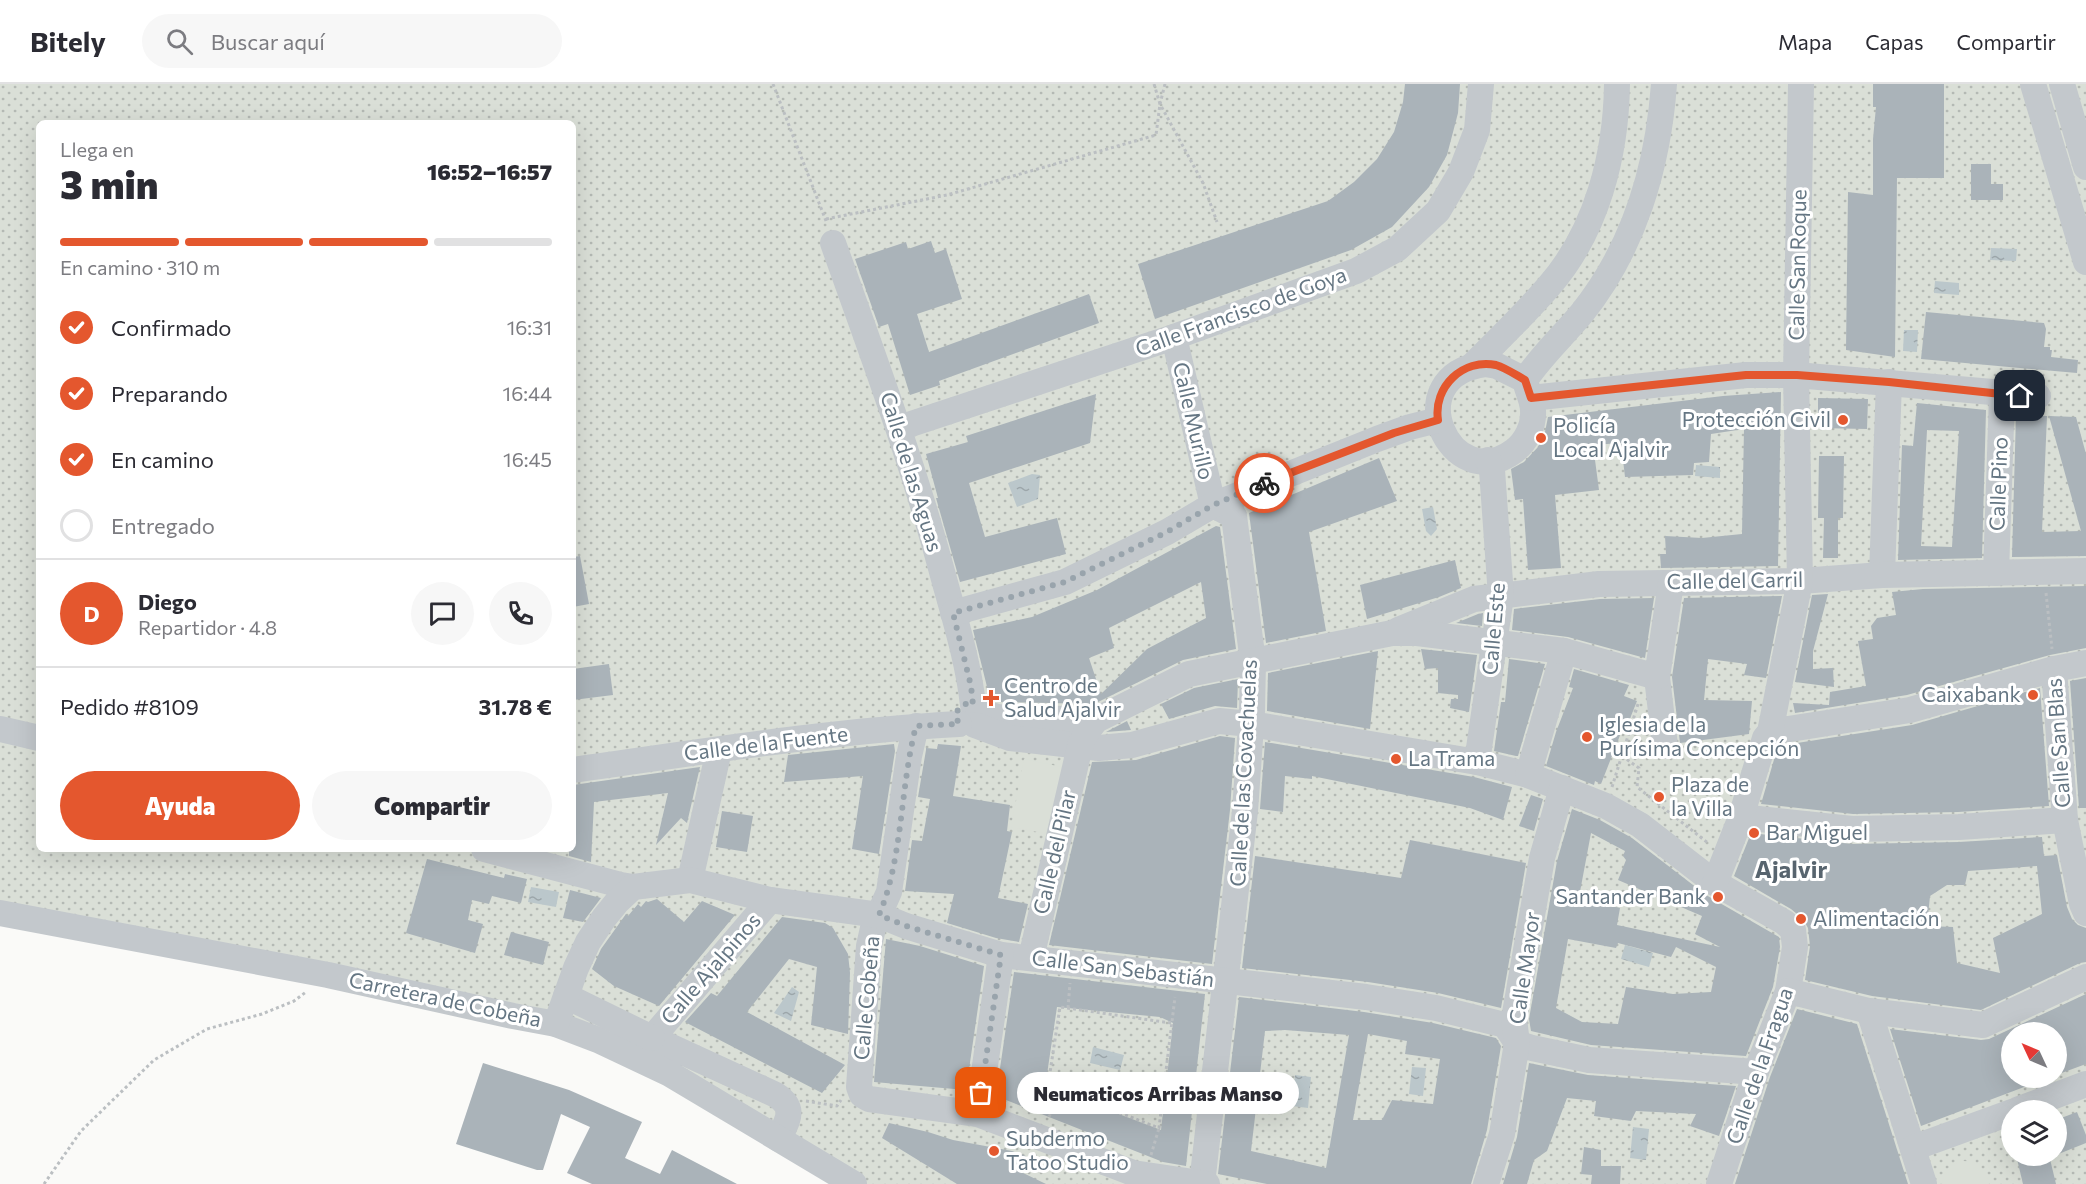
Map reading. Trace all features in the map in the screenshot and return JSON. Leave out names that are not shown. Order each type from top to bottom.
[{"type":"street","name":"Calle Francisco de Goya","points":[[899,428],[1174,337],[1356,271],[1397,249],[1438,211],[1461,172],[1477,130],[1481,84]]},
{"type":"street","points":[[1617,84],[1617,117],[1610,162],[1594,209],[1574,250],[1551,285],[1472,366],[1451,378],[1439,400],[1437,412],[1442,434],[1456,451],[1466,457],[1488,460],[1509,454],[1525,440],[1533,420],[1528,389],[1539,360],[1582,313],[1609,273],[1635,223],[1651,171],[1661,122],[1664,84]]},
{"type":"street","name":"Calle San Roque","points":[[1770,732],[1800,581],[1797,375],[1801,84]]},
{"type":"street","points":[[2034,84],[2086,261]]},
{"type":"street","points":[[2062,84],[2086,167]]},
{"type":"street","name":"Calle de las Aguas","points":[[830,231],[920,493],[971,686],[971,716]]},
{"type":"street","name":"Calle Murillo","points":[[1174,337],[1213,505]]},
{"type":"street","points":[[1472,366],[1497,366],[1528,389],[1746,375],[1797,375],[1889,382],[2002,395],[2038,396]]},
{"type":"street","points":[[1882,574],[1889,382]]},
{"type":"street","name":"Calle Pino","points":[[1996,573],[2002,395]]},
{"type":"street","points":[[953,613],[1065,582],[1167,532],[1213,505],[1377,439],[1438,420]]},
{"type":"street","name":"Calle Este","points":[[1477,762],[1501,596],[1492,470],[1488,460]]},
{"type":"street","name":"Calle de las Covachuelas","points":[[1203,1184],[1245,811],[1253,662],[1234,516],[1213,505]]},
{"type":"street","name":"Calle del Carril","points":[[1392,633],[1474,599],[1599,585],[1800,581],[1882,574],[2086,571]]},
{"type":"street","points":[[1665,746],[1651,676],[1671,582]]},
{"type":"street","points":[[1096,720],[1189,674],[1392,633],[1417,633],[1564,651],[1651,676]]},
{"type":"street","points":[[1528,775],[1564,651]]},
{"type":"street","points":[[1562,788],[1606,806],[1640,825],[1715,883],[1741,817],[1766,738],[1770,732],[1910,710],[2054,669],[2086,663]]},
{"type":"street","name":"Calle San Blas","points":[[2054,669],[2065,820],[2082,904],[2086,913]]},
{"type":"street","name":"Calle de la Fuente","points":[[576,770],[916,726],[971,716],[1096,720]]},
{"type":"street","name":"Calle de la Fuente","points":[[971,716],[1010,738],[1099,748],[1132,745],[1219,721],[1251,723],[1477,762],[1528,775],[1562,788]]},
{"type":"street","name":"Calle del Pilar","points":[[1031,958],[1080,746],[1096,720]]},
{"type":"street","name":"Calle Cobeña","points":[[855,1099],[858,1087],[869,946],[873,928],[889,892],[909,756],[916,726]]},
{"type":"street","points":[[0,729],[36,737]]},
{"type":"street","points":[[690,880],[718,750]]},
{"type":"street","name":"Calle Mayor","points":[[1486,1184],[1502,1134],[1517,1043],[1514,1019],[1542,858],[1562,788]]},
{"type":"street","points":[[1741,817],[1852,829],[1959,827],[2065,820]]},
{"type":"street","points":[[496,852],[633,887],[604,918],[588,942],[556,1024]]},
{"type":"street","name":"Calle San Sebastián","points":[[633,887],[690,880],[770,900],[879,915],[906,926],[1001,955],[1366,997],[1436,1008],[1505,1025],[1517,1043]]},
{"type":"street","name":"Calle de la Fragua","points":[[1715,883],[1784,921],[1793,930],[1795,947],[1788,991],[1756,1072],[1719,1184]]},
{"type":"street","name":"Calle Ajalpinos","points":[[652,1038],[770,900]]},
{"type":"street","name":"Carretera de Cobeña","points":[[0,913],[328,975],[556,1024],[598,1040],[670,1074],[854,1184]]},
{"type":"street","points":[[978,1114],[1001,955]]},
{"type":"street","points":[[1788,991],[1869,1011],[1983,1026],[2086,977]]},
{"type":"street","name":"Calle Ajalpinos","points":[[566,996],[787,1102],[790,1113],[780,1139]]},
{"type":"street","points":[[1869,1011],[1924,1184]]},
{"type":"street","points":[[1517,1043],[1589,1060],[1756,1072]]},
{"type":"street","points":[[2044,1100],[2086,1084]]},
{"type":"street","points":[[855,1099],[978,1114],[1144,1171],[1203,1184]]},
{"type":"street","points":[[1914,1148],[2001,1116]]},
{"type":"path","points":[[773,84],[830,231],[1156,135],[1165,84]]},
{"type":"path","points":[[1154,84],[1160,104],[1203,183],[1217,222]]},
{"type":"path","name":"Calle San Blas","points":[[2044,572],[2054,669]]},
{"type":"path","points":[[1606,806],[1651,676]]},
{"type":"path","points":[[1622,756],[1639,768],[1637,787],[1725,856]]},
{"type":"path","points":[[44,1184],[81,1131],[154,1060],[207,1029],[262,1014],[294,1001],[328,975]]},
{"type":"path","points":[[1068,1008],[1071,978]]},
{"type":"path","points":[[1144,1171],[1159,1128],[1176,990]]},
{"type":"path","points":[[1159,1128],[1061,1090],[1049,1079],[1060,1007],[1171,1023]]},
{"type":"path","points":[[1049,1117],[1061,1090]]},
{"type":"path","points":[[824,1103],[837,1106],[842,1099],[855,1099]]},
{"type":"shaded area","points":[[0,84],[2086,84],[2086,1184],[850,1184],[598,1038],[0,916]]},
{"type":"shaded area","points":[[1024,759],[1062,767],[1049,834],[1011,827]]},
{"type":"shaded area","points":[[1961,1161],[1971,1162],[1983,1169],[1989,1184],[1942,1184],[1947,1170]]},
{"type":"water","points":[[1991,248],[2017,249],[2016,261],[1990,260]]},
{"type":"water","points":[[1935,281],[1959,283],[1959,295],[1934,293]]},
{"type":"water","points":[[1904,330],[1918,330],[1917,352],[1903,351]]},
{"type":"water","points":[[1696,465],[1720,467],[1720,478],[1695,476]]},
{"type":"water","points":[[1032,474],[1040,475],[1038,499],[1017,507],[1008,483]]},
{"type":"water","points":[[1433,507],[1437,529],[1431,536],[1426,531],[1422,509]]},
{"type":"water","points":[[531,887],[559,892],[556,907],[528,902]]},
{"type":"water","points":[[1625,945],[1653,953],[1649,967],[1621,959]]},
{"type":"water","points":[[792,987],[799,992],[791,1021],[774,1013]]},
{"type":"water","points":[[1093,1047],[1124,1055],[1120,1070],[1090,1063]]},
{"type":"water","points":[[1412,1067],[1426,1068],[1423,1096],[1409,1094]]},
{"type":"water","points":[[1295,1075],[1311,1077],[1308,1108],[1292,1106]]},
{"type":"water","points":[[1633,1127],[1649,1129],[1646,1160],[1630,1158]]},
{"type":"building","points":[[1405,84],[1460,84],[1458,113],[1447,155],[1429,187],[1392,227],[1351,250],[1155,319],[1138,264],[1328,201],[1354,182],[1377,159],[1394,132],[1403,102]]},
{"type":"building","points":[[1873,84],[1944,84],[1944,178],[1897,178],[1895,357],[1846,350],[1848,192],[1873,195],[1873,139],[1876,107],[1873,107]]},
{"type":"building","points":[[1971,164],[1991,164],[1991,184],[2003,184],[2003,200],[1971,200]]},
{"type":"building","points":[[931,241],[935,253],[946,249],[962,299],[917,314],[929,352],[1089,294],[1099,323],[939,381],[940,385],[910,395],[888,324],[879,327],[855,259],[906,242],[908,249]]},
{"type":"building","points":[[1926,312],[2044,323],[2046,329],[2044,347],[2050,347],[2051,357],[2078,360],[2077,373],[1921,359]]},
{"type":"building","points":[[1781,392],[1778,566],[1661,568],[1660,554],[1666,554],[1665,536],[1702,538],[1742,534],[1744,429],[1711,434],[1709,462],[1694,463],[1693,475],[1625,477],[1621,443],[1593,445],[1599,490],[1555,495],[1561,568],[1528,570],[1523,499],[1515,500],[1511,469],[1524,462],[1538,447],[1545,432],[1548,417],[1723,396]]},
{"type":"building","points":[[1096,394],[1090,443],[969,483],[985,537],[1057,518],[1066,554],[960,582],[926,454],[968,442],[966,436]]},
{"type":"building","name":"Protección Civil","points":[[1818,398],[1868,399],[1867,429],[1818,428]]},
{"type":"building","points":[[1917,403],[1986,410],[1982,558],[1898,560],[1902,445],[1913,446]],"holes":[[[1927,430],[1959,431],[1952,547],[1921,546]]]},
{"type":"building","points":[[2016,415],[2047,416],[2042,532],[2081,531],[2049,416],[2076,417],[2086,454],[2086,556],[2012,557]]},
{"type":"building","points":[[1819,456],[1844,456],[1843,518],[1838,518],[1838,558],[1823,558],[1824,518],[1818,518]]},
{"type":"building","points":[[1379,458],[1397,501],[1309,532],[1326,631],[1266,643],[1249,513]]},
{"type":"building","points":[[1216,526],[1220,527],[1236,649],[1183,660],[1094,704],[1000,702],[990,699],[973,630],[1032,617],[1097,590]],"holes":[[[1201,582],[1206,618],[1147,649],[1101,694],[1089,658],[1114,648],[1109,628]]]},
{"type":"building","points":[[580,556],[589,604],[576,606],[576,557]]},
{"type":"building","points":[[1455,560],[1461,588],[1367,619],[1360,585]]},
{"type":"building","points":[[2086,586],[2086,648],[2050,655],[1907,695],[1795,713],[1793,703],[1829,705],[1830,692],[1866,686],[1858,641],[1873,639],[1871,626],[1877,618],[1896,615],[1892,592],[1923,589]]},
{"type":"building","points":[[1828,594],[1813,651],[1813,669],[1833,668],[1834,687],[1795,682],[1812,595]]},
{"type":"building","points":[[1782,596],[1766,678],[1744,675],[1747,664],[1708,659],[1704,700],[1752,701],[1749,734],[1680,743],[1672,677],[1684,598]]},
{"type":"building","points":[[1654,598],[1645,658],[1568,637],[1512,630],[1514,609],[1600,599]]},
{"type":"building","points":[[1483,613],[1482,626],[1456,623],[1478,614]]},
{"type":"building","points":[[1421,649],[1477,655],[1469,712],[1450,708],[1451,699],[1458,699],[1458,695],[1438,693],[1438,668],[1425,669]]},
{"type":"building","points":[[1378,651],[1370,729],[1267,711],[1268,673]]},
{"type":"building","points":[[1509,659],[1545,664],[1518,756],[1494,751],[1501,702],[1505,702]]},
{"type":"building","points":[[609,664],[613,695],[576,700],[576,669]]},
{"type":"building","name":"Iglesia de la Purísima Concepción","points":[[1574,669],[1629,685],[1624,696],[1637,701],[1629,721],[1626,720],[1601,784],[1595,781],[1594,785],[1546,766],[1573,688],[1569,687]]},
{"type":"building","points":[[2086,678],[2086,808],[2079,808],[2070,681]]},
{"type":"building","points":[[1238,679],[1237,708],[1215,706],[1169,719],[1161,704],[1194,688]]},
{"type":"building","points":[[2040,688],[2049,806],[1958,812],[1853,814],[1761,804],[1778,746],[1912,725]]},
{"type":"building","points":[[1127,721],[1131,730],[1106,732]]},
{"type":"building","points":[[1220,736],[1235,738],[1230,810],[1212,964],[1049,945],[1092,762],[1136,760]]},
{"type":"building","points":[[1265,742],[1474,777],[1512,787],[1503,820],[1470,808],[1312,776],[1312,779],[1285,776],[1283,812],[1260,809]]},
{"type":"building","points":[[894,744],[895,751],[879,854],[852,849],[863,776],[784,782],[788,755]]},
{"type":"building","points":[[938,744],[961,746],[953,796],[1010,805],[1007,831],[1012,832],[998,898],[1028,904],[1019,942],[996,938],[947,923],[954,894],[905,891],[912,840],[922,841],[930,799],[918,797],[926,748],[937,749]]},
{"type":"building","points":[[700,767],[687,823],[681,818],[656,845],[668,793],[594,802],[591,862],[569,856],[569,852],[576,852],[576,785]]},
{"type":"building","points":[[1531,795],[1543,799],[1534,831],[1519,826]]},
{"type":"building","points":[[1572,809],[1600,820],[1632,838],[1706,895],[1779,937],[1780,947],[1773,987],[1746,1056],[1591,1045],[1531,1031],[1529,1019],[1557,861]],"holes":[[[1591,833],[1625,851],[1623,856],[1626,860],[1618,880],[1702,916],[1695,934],[1720,947],[1617,925],[1620,908],[1579,897]],[[1568,939],[1616,948],[1618,943],[1671,957],[1676,947],[1716,967],[1711,992],[1673,994],[1626,987],[1618,1024],[1582,1022],[1556,1008]]]},
{"type":"building","points":[[722,811],[753,816],[747,852],[716,847]]},
{"type":"building","points":[[1751,833],[1852,844],[1959,842],[2042,837],[2044,856],[2057,855],[2067,907],[2072,919],[2078,925],[2086,928],[2086,962],[1981,1010],[1872,996],[1805,980],[1810,946],[1808,928],[1803,919],[1791,909],[1734,876]],"holes":[[[2037,866],[2042,914],[1993,938],[2000,973],[1957,963],[1953,927],[1927,926],[1930,896],[1947,885],[1965,885],[1968,871]]]},
{"type":"building","points":[[1410,840],[1526,863],[1501,1008],[1438,993],[1368,982],[1242,968],[1255,856],[1401,878]]},
{"type":"building","points":[[427,859],[504,878],[505,874],[527,879],[521,903],[492,896],[489,904],[472,900],[468,920],[483,924],[475,953],[406,933]]},
{"type":"building","points":[[570,890],[601,898],[583,922],[563,918]]},
{"type":"building","points":[[657,899],[684,922],[702,901],[735,915],[659,1006],[614,986],[592,969],[601,949],[626,914],[628,916],[638,904],[641,907],[646,901]]},
{"type":"building","points":[[782,917],[825,923],[833,928],[848,954],[850,973],[848,1034],[811,1025],[817,967],[789,959],[747,1012],[845,1065],[822,1093],[685,1022],[711,993],[717,996]]},
{"type":"building","points":[[511,932],[549,942],[543,965],[504,955]]},
{"type":"building","points":[[886,939],[920,946],[984,966],[966,1090],[874,1082]]},
{"type":"building","points":[[1014,972],[1205,994],[1186,1166],[1163,1162],[996,1096]],"holes":[[[1057,1007],[1160,1017],[1173,1023],[1161,1130],[1066,1094],[1046,1081]]]},
{"type":"building","points":[[2086,994],[2086,1064],[2067,1071],[2067,1022],[2026,1022]]},
{"type":"building","points":[[1239,997],[1433,1023],[1496,1038],[1501,1046],[1487,1130],[1471,1184],[1267,1184],[1218,1174]],"holes":[[[1285,1030],[1349,1035],[1326,1168],[1251,1151],[1265,1031]],[[1368,1034],[1407,1041],[1405,1054],[1440,1059],[1433,1104],[1392,1100],[1382,1120],[1353,1120]]]},
{"type":"building","points":[[1797,1009],[1857,1024],[1908,1184],[1735,1184],[1770,1077]]},
{"type":"building","points":[[1890,1029],[1989,1039],[2001,1033],[2001,1088],[2022,1088],[1921,1126]]},
{"type":"building","points":[[483,1063],[569,1090],[642,1122],[625,1158],[660,1174],[672,1150],[737,1184],[592,1184],[567,1173],[590,1127],[561,1114],[543,1170],[456,1144]]},
{"type":"building","points":[[1529,1063],[1588,1075],[1736,1086],[1719,1136],[1690,1126],[1696,1114],[1636,1111],[1631,1121],[1594,1116],[1596,1101],[1567,1098],[1547,1151],[1534,1160],[1527,1184],[1503,1184],[1517,1137]]},
{"type":"building","points":[[2077,1112],[2086,1135],[2086,1143],[2067,1151],[2067,1116]]},
{"type":"building","points":[[889,1123],[1026,1156],[1019,1171],[1046,1184],[957,1184],[882,1138]]},
{"type":"building","points":[[1584,1147],[1601,1150],[1601,1166],[1621,1166],[1620,1184],[1591,1184],[1592,1175],[1581,1174]]},
{"type":"building","points":[[2019,1166],[2052,1166],[2056,1184],[2023,1184]]},
{"type":"way so far","points":[[981,1093],[1001,955],[906,926],[879,915],[889,892],[909,756],[916,726],[959,724],[956,717],[958,709],[965,704],[973,705],[971,686],[953,613],[1065,582],[1167,532],[1213,505],[1264,483]]},
{"type":"place","name":"Protección Civil","points":[[1843,420]]},
{"type":"place","name":"Policía Local Ajalvir","points":[[1541,438]]},
{"type":"place","name":"Caixabank","points":[[2033,695]]},
{"type":"place","name":"Centro de Salud Ajalvir","points":[[991,698]]},
{"type":"place","name":"Iglesia de la Purísima Concepción","points":[[1587,737]]},
{"type":"place","name":"La Trama","points":[[1396,759]]},
{"type":"place","name":"Plaza de la Villa","points":[[1659,797]]},
{"type":"place","name":"Bar Miguel","points":[[1754,833]]},
{"type":"place","name":"Santander Bank","points":[[1718,897]]},
{"type":"place","name":"Alimentación","points":[[1801,919]]},
{"type":"place","name":"Neumaticos Arribas Manso","points":[[981,1093]]},
{"type":"place","name":"Subdermo Tatoo Studio","points":[[994,1151]]},
{"type":"district","name":"Ajalvir","points":[[1791,870]]},
{"type":"route","points":[[1264,483],[1410,427],[1438,420],[1439,400],[1451,378],[1472,366],[1485,364],[1508,370],[1525,380],[1531,398],[1746,375],[1797,375],[1889,382],[2020,396]]}]
